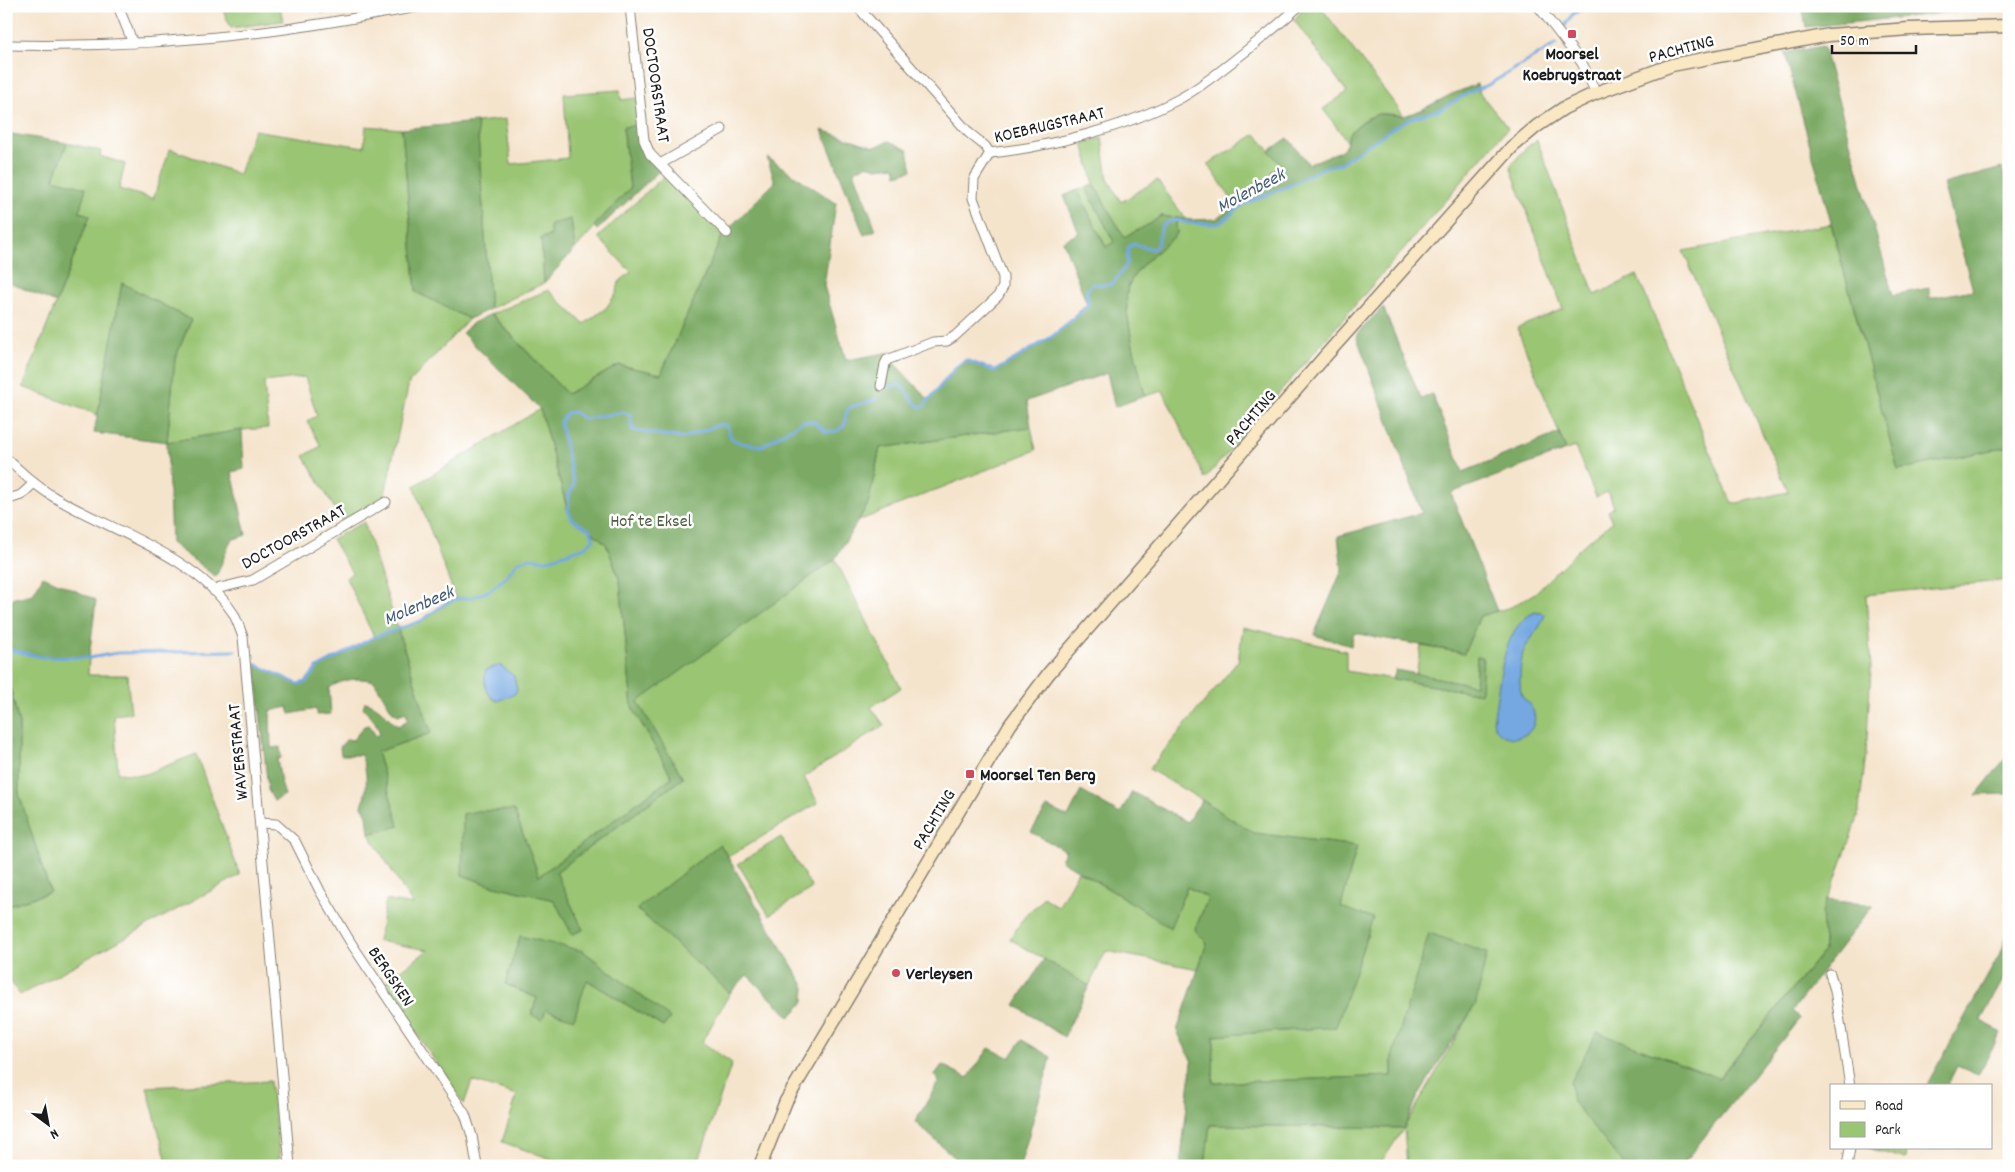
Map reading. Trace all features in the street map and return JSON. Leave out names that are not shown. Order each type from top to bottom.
[{"type":"main road","name":"PACHTING","points":[[760,1166],[786,1101],[1010,725],[1031,696],[1328,353],[1512,147],[1537,126],[1564,108],[1596,93],[1672,65],[1829,34],[2009,26]]},
{"type":"street","points":[[118,6],[133,43]]},
{"type":"street","points":[[6,45],[54,46],[185,40],[276,30],[424,6]]},
{"type":"street","name":"DOCTOORSTRAAT","points":[[630,6],[644,140],[650,154],[727,233]]},
{"type":"street","points":[[858,6],[969,133],[985,146],[990,154]]},
{"type":"street","name":"KOEBRUGSTRAAT","points":[[881,386],[887,360],[933,342],[947,341],[955,336],[998,296],[1003,287],[1003,277],[972,198],[974,179],[990,154],[1023,150],[1111,127],[1172,102],[1205,82],[1272,31],[1299,6]]},
{"type":"street","points":[[1538,6],[1582,63],[1596,93]]},
{"type":"street","name":"DOCTOORSTRAAT","points":[[660,164],[722,128]]},
{"type":"street","name":"WAVERSTRAAT","points":[[6,458],[34,483],[72,506],[166,554],[199,578],[233,613],[243,637],[290,1166]]},
{"type":"street","points":[[6,500],[21,495],[34,483]]},
{"type":"street","name":"DOCTOORSTRAAT","points":[[214,592],[220,588],[253,580],[386,502]]},
{"type":"street","name":"BERGSKEN","points":[[260,823],[276,824],[295,840],[320,891],[351,943],[465,1114],[472,1136],[477,1166]]},
{"type":"street","points":[[1830,974],[1835,990],[1850,1084]]},
{"type":"street","points":[[1847,1166],[1850,1150]]},
{"type":"green space","points":[[221,6],[280,6],[283,21],[231,28]]},
{"type":"green space","points":[[320,6],[356,6],[356,7],[321,13]]},
{"type":"green space","points":[[1305,6],[1320,6],[1404,116],[1383,114],[1370,117],[1356,127],[1347,141],[1323,109],[1347,92],[1294,20]]},
{"type":"green space","points":[[1802,6],[1987,6],[1987,9],[1806,27]]},
{"type":"green space","points":[[1823,46],[1893,295],[1929,288],[1929,298],[1973,290],[1943,184],[2002,168],[2009,191],[2009,446],[1898,470],[1785,53]]},
{"type":"green space","name":"Hof te Eksel","points":[[1477,84],[1478,88],[1440,110],[1414,117],[1396,126],[1340,164],[1325,167],[1291,185],[1244,204],[1218,224],[1176,221],[1177,233],[1136,272],[1128,287],[1127,309],[1129,324],[1145,396],[1115,407],[1107,373],[1027,401],[1031,427],[880,448],[868,504],[835,559],[638,702],[683,778],[556,872],[583,930],[572,934],[554,900],[487,884],[462,875],[463,814],[477,811],[514,810],[539,876],[672,777],[632,707],[620,581],[606,544],[590,530],[573,520],[568,511],[540,409],[462,333],[473,323],[491,314],[567,394],[619,365],[661,374],[723,234],[775,182],[767,157],[836,203],[824,286],[846,360],[891,352],[894,363],[929,400],[956,367],[966,360],[995,371],[1053,336],[1087,304],[1063,241],[1079,233],[1064,196],[1077,190],[1106,247],[1114,242],[1086,188],[1094,184],[1124,237],[1150,224],[1161,216],[1192,220],[1216,219],[1225,213],[1240,197],[1275,177],[1271,172],[1281,165],[1269,151],[1288,138],[1309,164],[1340,151],[1346,145],[1349,133],[1365,120],[1378,114],[1404,116]]},
{"type":"green space","points":[[1478,88],[1479,92],[1508,128],[1205,479],[1163,391],[1145,396],[1127,310],[1128,287],[1136,272],[1174,237],[1177,233],[1176,220],[1188,223],[1218,224],[1244,204],[1291,185],[1325,167],[1340,163],[1396,126],[1414,117],[1440,110]]},
{"type":"green space","points":[[620,90],[621,100],[637,98],[639,125],[623,127],[630,188],[575,249],[571,219],[550,236],[541,238],[544,283],[490,309],[477,122],[506,119],[511,164],[568,158],[564,94]]},
{"type":"green space","points":[[477,122],[490,309],[469,319],[416,292],[402,129]]},
{"type":"green space","points":[[639,125],[645,152],[659,171],[597,230],[594,226],[630,188],[623,127]]},
{"type":"green space","points":[[366,126],[402,129],[416,292],[469,319],[409,383],[384,498],[343,523],[304,456],[321,446],[307,421],[317,416],[305,377],[264,382],[268,428],[242,430],[167,442],[175,359],[191,320],[122,283],[98,415],[23,387],[90,216],[79,212],[54,179],[67,143],[101,151],[100,156],[125,164],[119,189],[153,199],[170,149],[239,174],[254,130],[364,147]]},
{"type":"green space","points":[[822,130],[875,147],[889,141],[908,150],[912,170],[897,175],[895,166],[877,168],[866,165],[854,171],[876,230],[864,235]]},
{"type":"green space","points":[[12,134],[67,143],[54,179],[86,188],[79,212],[90,215],[56,303],[6,281],[6,153]]},
{"type":"green space","points":[[1256,134],[1281,165],[1275,177],[1240,197],[1234,203],[1208,164]]},
{"type":"green space","points":[[1102,138],[1108,179],[1121,202],[1157,180],[1186,219],[1161,216],[1124,238],[1094,184],[1083,143]]},
{"type":"green space","points":[[1537,140],[1595,295],[1637,275],[1732,504],[1788,492],[1683,251],[1831,224],[1898,470],[2009,446],[2009,580],[1866,595],[1871,668],[1866,755],[1858,817],[1823,913],[1824,951],[1718,1078],[1597,1032],[1573,1102],[1625,1166],[1407,1166],[1404,1128],[1476,1003],[1392,1057],[1392,1076],[1213,1083],[1214,1036],[1336,1027],[1341,907],[1357,846],[1254,833],[1149,769],[1238,661],[1243,627],[1346,651],[1346,671],[1481,694],[1477,656],[1475,685],[1416,674],[1421,646],[1464,653],[1480,616],[1511,607],[1535,593],[1581,547],[1612,522],[1608,511],[1614,507],[1608,492],[1596,497],[1575,447],[1566,450],[1517,328],[1563,309],[1510,166],[1526,148]]},
{"type":"green space","points":[[664,176],[723,234],[661,374],[619,365],[567,394],[492,314],[548,290],[584,324],[606,308],[617,292],[619,282],[631,272],[598,237]]},
{"type":"green space","points":[[1086,188],[1114,242],[1106,247],[1077,190]]},
{"type":"green space","points":[[571,219],[575,249],[544,283],[541,238],[550,236],[550,224]]},
{"type":"green space","points":[[122,283],[191,320],[175,359],[167,442],[94,433]]},
{"type":"green space","points":[[1383,307],[1421,399],[1432,394],[1463,472],[1559,433],[1566,450],[1451,493],[1497,611],[1480,616],[1464,653],[1354,633],[1351,646],[1314,635],[1342,570],[1338,536],[1422,513],[1356,335]]},
{"type":"green space","points":[[540,409],[568,512],[573,520],[590,530],[606,544],[620,581],[632,707],[672,777],[539,876],[514,810],[462,875],[487,884],[554,900],[572,934],[583,930],[556,872],[683,778],[637,702],[835,559],[901,688],[871,707],[884,725],[804,777],[818,803],[728,857],[720,844],[637,909],[730,993],[702,1042],[732,1063],[697,1166],[679,1161],[677,1166],[572,1166],[502,1142],[517,1095],[472,1081],[464,1104],[383,984],[428,950],[378,941],[386,900],[413,905],[369,834],[399,826],[377,752],[431,733],[398,630],[421,621],[446,603],[456,599],[414,486]],"holes":[[[493,668],[514,676],[517,690],[497,701],[488,692],[486,684],[486,670]],[[583,951],[670,1018],[663,1027],[587,980],[546,1010],[531,1015],[537,998],[505,984],[511,967]]]},
{"type":"green space","points":[[1031,427],[1036,450],[858,521],[868,504],[880,448]]},
{"type":"green space","points":[[242,430],[244,469],[232,472],[246,535],[231,540],[216,577],[171,543],[167,442]]},
{"type":"green space","points":[[364,522],[398,630],[374,637],[346,578],[352,573],[332,539]]},
{"type":"green space","points":[[43,576],[96,600],[89,658],[41,657],[6,649],[6,600],[33,594]]},
{"type":"green space","points":[[398,630],[431,733],[377,752],[399,826],[369,834],[367,815],[362,806],[366,780],[361,755],[341,755],[340,747],[347,739],[353,740],[364,726],[369,725],[376,736],[380,733],[375,722],[363,707],[365,702],[375,705],[398,726],[408,720],[406,712],[398,715],[392,711],[374,681],[356,679],[345,681],[329,688],[331,714],[317,715],[316,709],[290,714],[288,707],[270,711],[271,748],[280,747],[281,758],[277,759],[285,795],[274,801],[268,790],[255,664],[298,684],[305,682],[317,668],[374,637]]},
{"type":"green space","points":[[6,649],[41,657],[89,658],[88,675],[127,675],[131,713],[114,715],[118,773],[143,775],[196,754],[240,875],[20,995],[6,975],[6,906],[50,892],[19,794],[19,724],[6,670]]},
{"type":"green space","points":[[1477,656],[1483,657],[1481,694],[1393,679],[1396,670],[1475,685]]},
{"type":"green space","points":[[6,670],[19,724],[19,794],[50,892],[6,906]]},
{"type":"green space","points":[[2009,754],[2009,794],[1976,795]]},
{"type":"green space","points":[[1081,791],[1120,814],[1132,792],[1187,822],[1202,800],[1254,833],[1357,846],[1341,907],[1373,918],[1336,1027],[1214,1036],[1213,1083],[1392,1076],[1392,1057],[1429,933],[1487,953],[1476,1003],[1418,1096],[1404,1128],[1210,1125],[1205,1166],[1180,1166],[1192,1062],[1177,1031],[1207,943],[1195,930],[1208,898],[1187,887],[1170,928],[1061,860],[1066,851],[1031,832],[1047,807],[1068,817]]},
{"type":"green space","points":[[781,837],[812,888],[769,915],[738,864]]},
{"type":"green space","points":[[720,844],[805,987],[804,1002],[790,1017],[747,975],[730,993],[637,909]]},
{"type":"green space","points":[[1078,871],[1170,927],[1187,887],[1208,898],[1195,929],[1207,943],[1198,969],[1106,951],[1089,986],[1010,939],[1027,913],[1040,903],[1043,897],[1058,907]]},
{"type":"green space","points":[[1826,900],[1873,905],[1792,1011],[1800,1018],[1681,1166],[1625,1166],[1573,1102],[1570,1082],[1597,1032],[1719,1078],[1824,951],[1822,913]]},
{"type":"green space","points":[[2009,929],[2009,969],[1981,1020],[2001,1033],[1978,1075],[1957,1066],[1948,1084],[1927,1084],[2001,952]]},
{"type":"green space","points":[[520,936],[583,951],[670,1018],[663,1027],[587,980],[574,1019],[546,1010],[542,1020],[531,1015],[537,998],[505,984]]},
{"type":"green space","points":[[1044,959],[1089,986],[1064,1037],[1015,1005]]},
{"type":"green space","points":[[1022,1040],[1051,1057],[1020,1166],[964,1166],[915,1122],[939,1081],[934,1076],[942,1065],[968,1078],[989,1048],[1010,1058]]},
{"type":"green space","points":[[270,1081],[280,1157],[268,1166],[168,1166],[147,1087]]},
{"type":"green space","points":[[1209,1125],[1404,1128],[1379,1166],[1205,1166]]},
{"type":"green space","points":[[1875,1150],[1907,1150],[1906,1159]]},
{"type":"water","points":[[1535,612],[1545,614],[1540,626],[1523,652],[1520,688],[1523,698],[1532,708],[1535,720],[1527,734],[1516,737],[1505,736],[1499,732],[1493,721],[1500,676],[1508,644],[1515,631],[1523,620]]},
{"type":"water","points":[[500,665],[514,676],[517,690],[515,694],[497,701],[487,691],[485,674],[486,670]]},
{"type":"waterway","name":"Molenbeek","points":[[1565,26],[1572,15],[1586,6]]},
{"type":"waterway","name":"Molenbeek","points":[[889,388],[898,384],[920,407],[924,406],[956,367],[966,360],[995,371],[1053,336],[1086,308],[1089,303],[1087,297],[1088,288],[1092,284],[1110,285],[1116,280],[1127,264],[1128,248],[1133,244],[1153,249],[1157,246],[1162,226],[1176,220],[1188,223],[1218,224],[1244,204],[1291,185],[1325,167],[1340,164],[1396,126],[1414,117],[1440,110],[1474,90],[1488,85],[1556,44]]},
{"type":"waterway","name":"Molenbeek","points":[[255,664],[298,684],[306,682],[317,668],[374,637],[421,621],[446,603],[456,599],[471,598],[489,591],[505,578],[518,562],[530,558],[547,560],[585,547],[594,539],[590,530],[573,520],[568,511],[569,495],[574,485],[560,422],[566,413],[574,412],[584,419],[623,412],[630,415],[632,429],[683,438],[721,424],[727,426],[731,438],[741,443],[762,446],[803,421],[814,422],[826,432],[837,431],[844,426],[847,411],[851,407],[875,400],[876,398]]},
{"type":"waterway","name":"Molenbeek","points":[[6,649],[41,657],[89,658],[117,653],[235,651]]},
{"type":"place","name":"Moorsel Koebrugstraat","points":[[1572,34]]},
{"type":"place","name":"Moorsel Ten Berg","points":[[970,774]]},
{"type":"place","name":"Verleysen","points":[[896,973]]}]
